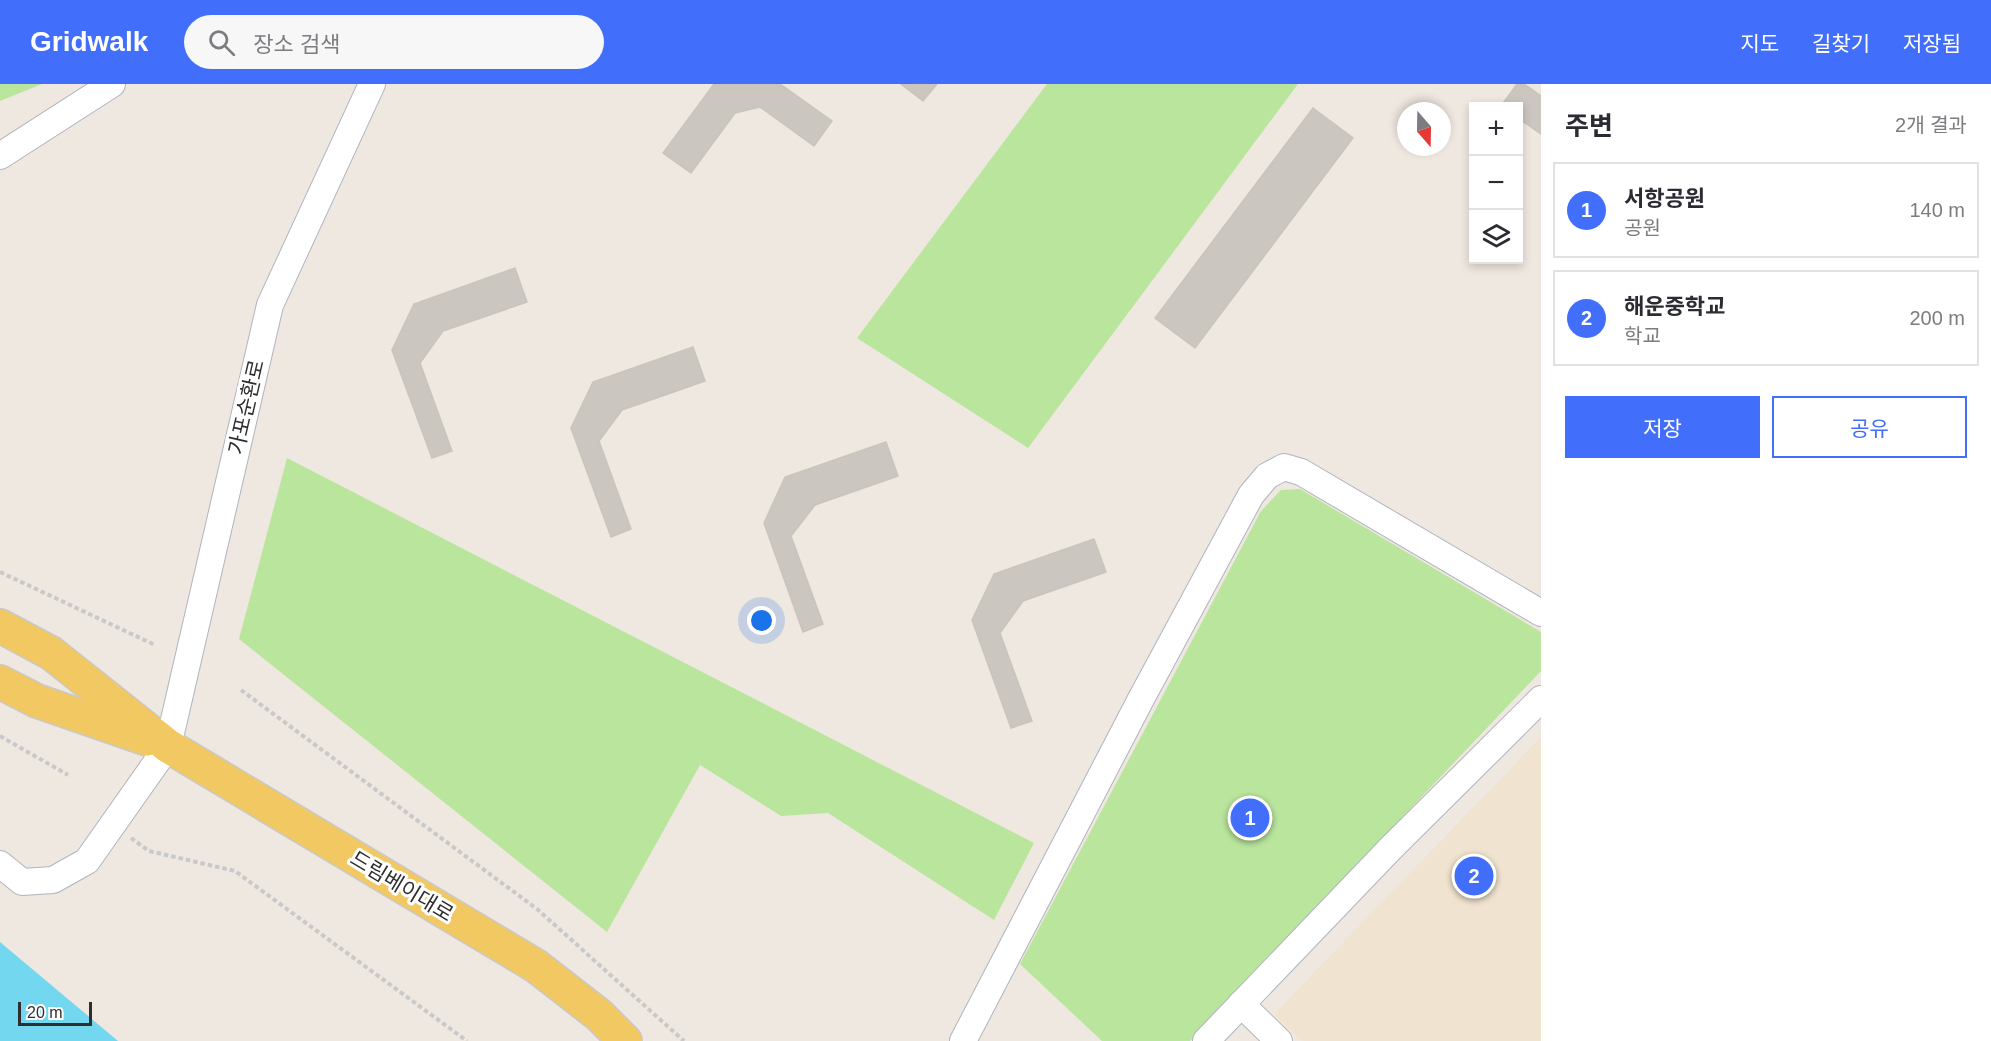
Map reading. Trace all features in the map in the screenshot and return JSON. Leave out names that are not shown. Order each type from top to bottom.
[{"type":"main road","name":"드림베이대로","points":[[0,626],[51,653],[168,746],[536,966],[599,1015],[625,1041]]},
{"type":"main road","name":"드림베이대로","points":[[0,682],[37,701],[168,746]]},
{"type":"street","points":[[0,156],[111,84]]},
{"type":"street","name":"가포순환로","points":[[168,746],[270,305],[372,84]]},
{"type":"street","points":[[963,1041],[1168,648],[1251,495],[1267,476],[1284,467],[1301,472],[1541,612]]},
{"type":"street","points":[[1206,1041],[1390,849],[1541,699]]},
{"type":"street","points":[[0,864],[22,882],[53,880],[87,861],[168,746]]},
{"type":"street","points":[[1241,1004],[1279,1041]]},
{"type":"path","points":[[0,572],[155,645]]},
{"type":"path","points":[[242,690],[537,909],[684,1041]]},
{"type":"path","points":[[0,736],[68,775]]},
{"type":"path","points":[[114,825],[149,851],[235,871],[467,1041]]},
{"type":"shaded area","points":[[1541,737],[1541,1041],[1302,1041],[1274,1014]]},
{"type":"green space","points":[[0,84],[42,84],[0,101]]},
{"type":"green space","points":[[1047,84],[1298,84],[1028,448],[857,338]]},
{"type":"green space","points":[[287,458],[1034,843],[994,920],[828,813],[781,816],[700,765],[607,932],[239,639]]},
{"type":"green space","points":[[1300,489],[1541,632],[1541,671],[1190,1041],[1102,1041],[1020,964],[1261,511],[1281,490]]},
{"type":"water","points":[[0,942],[118,1041],[0,1041]]},
{"type":"building","points":[[714,84],[780,84],[832,121],[814,146],[760,107],[735,113],[691,173],[663,153]]},
{"type":"building","points":[[901,84],[937,84],[923,101]]},
{"type":"building","points":[[1517,84],[1524,84],[1541,96],[1541,134],[1523,121],[1523,102],[1504,102]]},
{"type":"building","points":[[1313,108],[1353,138],[1195,348],[1155,318]]},
{"type":"building","points":[[515,268],[527,302],[443,331],[420,363],[452,451],[432,458],[392,350],[414,304]]},
{"type":"building","points":[[693,347],[705,381],[622,410],[599,441],[631,529],[611,537],[571,428],[593,382]]},
{"type":"building","points":[[886,442],[898,476],[815,505],[791,536],[823,624],[803,632],[764,523],[785,477]]},
{"type":"building","points":[[1094,539],[1106,572],[1023,601],[1000,633],[1032,721],[1011,728],[972,620],[994,574]]},
{"type":"place","name":"서항공원","points":[[1250,818]]},
{"type":"place","name":"해운중학교","points":[[1474,876]]}]
